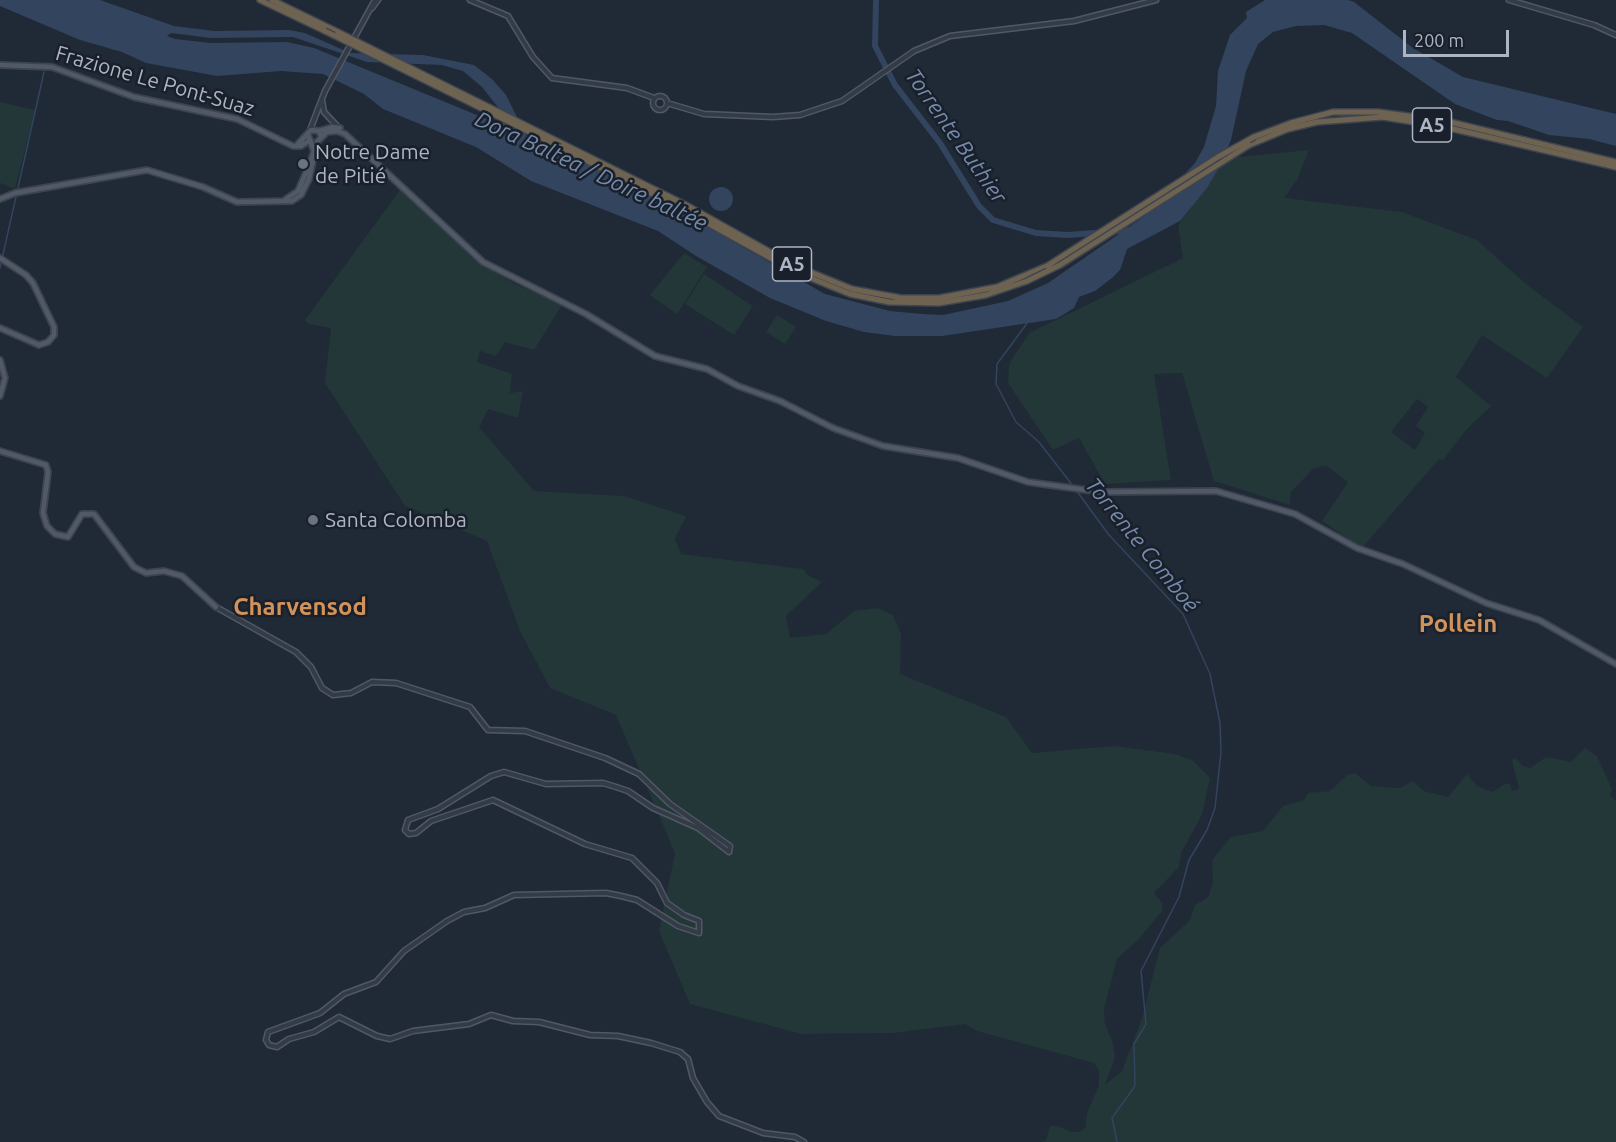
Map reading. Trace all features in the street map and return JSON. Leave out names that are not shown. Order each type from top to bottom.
[{"type":"highway","name":"A5","points":[[260,0],[686,205],[793,265],[852,289],[902,298],[939,298],[997,287],[1047,266],[1203,166],[1254,137],[1291,123],[1333,112],[1378,112],[1446,121],[1616,162]]},
{"type":"highway","name":"A5","points":[[272,0],[558,144],[796,272],[850,294],[889,302],[939,303],[986,295],[1028,281],[1060,265],[1249,145],[1288,129],[1317,122],[1383,117],[1445,127],[1616,167]]},
{"type":"main road","name":"Frazione Le Pont-Suaz","points":[[0,65],[52,67],[134,97],[237,119],[296,146],[309,137]]},
{"type":"main road","points":[[309,137],[318,130],[329,127],[340,128]]},
{"type":"main road","points":[[0,199],[18,192],[147,170],[203,187],[237,202],[292,201],[301,195],[311,175],[319,140],[318,130]]},
{"type":"main road","points":[[319,140],[332,130],[345,134],[483,262],[586,314],[646,351],[664,359],[707,369],[738,386],[780,401],[832,428],[883,446],[958,458],[1028,482],[1068,489],[1143,494],[1216,491],[1295,514],[1357,548],[1403,564],[1486,603],[1539,620],[1616,664]]},
{"type":"main road","points":[[309,137],[319,140]]},
{"type":"main road","points":[[281,201],[295,194],[300,187],[314,151],[309,137]]},
{"type":"main road","points":[[0,328],[39,345],[48,342],[54,335],[54,327],[33,283],[2,259]]},
{"type":"main road","points":[[0,360],[5,378],[0,396]]},
{"type":"main road","points":[[0,451],[46,465],[48,478],[42,513],[47,526],[55,534],[68,537],[82,514],[94,514],[134,567],[146,573],[164,571],[182,576],[216,608]]},
{"type":"street","points":[[309,137],[313,117],[369,10],[377,0]]},
{"type":"street","points":[[470,0],[507,16],[533,57],[552,78],[627,88],[654,98],[662,96],[667,104],[704,114],[773,117],[800,115],[842,101],[914,51],[950,36],[1074,21],[1156,0]]},
{"type":"street","points":[[1509,0],[1594,25],[1616,34]]},
{"type":"street","points":[[318,130],[316,116],[330,84]]},
{"type":"street","points":[[654,98],[654,106],[658,110],[665,108],[667,104]]},
{"type":"street","points":[[322,100],[324,112],[345,134]]},
{"type":"street","points":[[216,608],[295,651],[311,667],[322,688],[333,695],[351,693],[372,682],[400,685],[470,707],[488,730],[532,733],[605,758],[639,774],[670,804],[728,842],[730,851],[698,828],[653,808],[622,788],[603,783],[546,784],[504,772],[490,776],[438,809],[408,820],[405,830],[409,834],[416,833],[431,821],[493,800],[585,844],[632,858],[657,883],[667,903],[684,915],[699,921],[699,933],[678,926],[637,900],[621,896],[606,893],[514,895],[485,908],[464,912],[447,921],[404,951],[376,982],[344,994],[320,1012],[268,1032],[266,1040],[268,1045],[276,1047],[289,1039],[314,1032],[339,1017],[377,1036],[390,1039],[413,1031],[469,1024],[491,1015],[513,1021],[539,1022],[590,1035],[618,1036],[680,1052],[688,1059],[693,1078],[707,1102],[719,1116],[763,1133],[795,1137],[804,1142]]},
{"type":"shaded area","points":[[0,102],[35,110],[15,189],[0,183]]},
{"type":"shaded area","points":[[1309,150],[1297,180],[1284,198],[1402,212],[1477,240],[1526,284],[1583,327],[1547,378],[1482,335],[1456,377],[1491,406],[1466,430],[1443,460],[1439,459],[1362,548],[1322,521],[1348,482],[1327,466],[1314,468],[1291,492],[1290,505],[1214,481],[1182,373],[1154,374],[1171,480],[1105,484],[1079,438],[1053,450],[1008,383],[1009,364],[1029,333],[1183,258],[1178,225],[1220,166],[1231,158],[1240,156],[1238,157]],"holes":[[[1417,399],[1428,407],[1416,426],[1425,433],[1415,450],[1391,432]]]},
{"type":"shaded area","points":[[400,190],[475,260],[513,283],[562,305],[534,350],[505,342],[496,356],[480,351],[477,362],[512,374],[510,393],[523,391],[518,418],[488,409],[479,427],[534,491],[624,496],[686,516],[675,539],[681,554],[803,569],[809,576],[822,582],[786,616],[790,638],[826,634],[854,611],[878,608],[893,615],[901,634],[900,674],[1006,717],[1032,753],[1114,746],[1175,754],[1192,760],[1210,778],[1202,815],[1181,853],[1179,867],[1154,893],[1162,903],[1163,910],[1139,939],[1117,959],[1104,1009],[1105,1024],[1113,1043],[1115,1058],[1105,1085],[1122,1071],[1142,1018],[1160,948],[1190,920],[1195,905],[1208,897],[1213,883],[1212,860],[1231,837],[1263,831],[1283,806],[1304,800],[1308,793],[1330,791],[1347,775],[1355,773],[1371,786],[1400,788],[1413,781],[1424,791],[1448,797],[1467,774],[1477,786],[1492,792],[1505,784],[1510,784],[1512,791],[1519,789],[1512,760],[1515,758],[1523,766],[1530,768],[1546,757],[1571,762],[1585,748],[1597,756],[1612,789],[1610,796],[1616,801],[1616,1142],[1041,1142],[1046,1140],[1050,1126],[1057,1126],[1072,1132],[1079,1132],[1085,1128],[1087,1113],[1099,1085],[1099,1070],[1094,1063],[977,1031],[965,1024],[893,1033],[801,1034],[690,1004],[659,931],[675,853],[616,715],[550,688],[520,631],[487,541],[405,506],[325,383],[331,328],[309,324],[305,320]]},
{"type":"shaded area","points":[[684,253],[707,267],[677,314],[650,295]]},
{"type":"shaded area","points":[[704,274],[753,306],[734,335],[685,304]]},
{"type":"shaded area","points":[[777,315],[796,327],[785,344],[766,332]]},
{"type":"water","name":"Dora Baltea / Doire baltée","points":[[0,0],[100,0],[174,26],[214,31],[289,30],[305,33],[350,53],[423,55],[474,65],[492,79],[506,95],[528,139],[546,144],[666,203],[825,294],[890,311],[922,314],[943,315],[1008,301],[1048,283],[1145,216],[1195,163],[1204,147],[1216,106],[1218,71],[1230,35],[1247,18],[1246,12],[1265,0],[1348,0],[1354,2],[1413,48],[1463,77],[1616,114],[1616,146],[1589,139],[1549,135],[1508,121],[1497,120],[1455,104],[1352,33],[1324,25],[1296,26],[1273,32],[1258,44],[1246,71],[1231,140],[1207,188],[1180,221],[1127,249],[1120,270],[1112,278],[1095,291],[1079,297],[1074,308],[1056,319],[942,336],[895,336],[864,332],[826,321],[770,298],[696,256],[658,231],[531,181],[476,147],[383,109],[364,94],[323,74],[281,71],[217,76],[146,63],[122,52],[80,40],[0,6]],"holes":[[[171,33],[211,38],[293,37],[367,62],[442,65],[463,71],[482,87],[497,106],[501,125],[314,48],[287,42],[211,43],[167,36]]]},
{"type":"water","points":[[721,187],[730,190],[733,199],[730,208],[721,211],[712,208],[709,199],[712,190]]},
{"type":"waterway","name":"Torrente Buthier","points":[[876,0],[875,46],[895,85],[940,143],[979,206],[993,220],[1036,233],[1068,235],[1132,230]]},
{"type":"waterway","points":[[0,268],[44,72]]},
{"type":"waterway","name":"Torrente Comboé","points":[[1028,322],[997,364],[996,384],[1016,422],[1039,442],[1073,486]]},
{"type":"waterway","name":"Torrente Comboé","points":[[1076,490],[1109,535],[1183,614],[1210,674],[1220,723],[1221,752],[1215,808],[1207,830],[1189,860],[1179,897],[1141,971],[1146,1024],[1134,1044],[1135,1086],[1112,1118],[1117,1142]]},
{"type":"place","name":"Notre Dame de Pitié","points":[[303,164]]},
{"type":"place","name":"Santa Colomba","points":[[313,520]]},
{"type":"district","name":"Charvensod","points":[[300,607]]},
{"type":"district","name":"Pollein","points":[[1458,624]]}]
